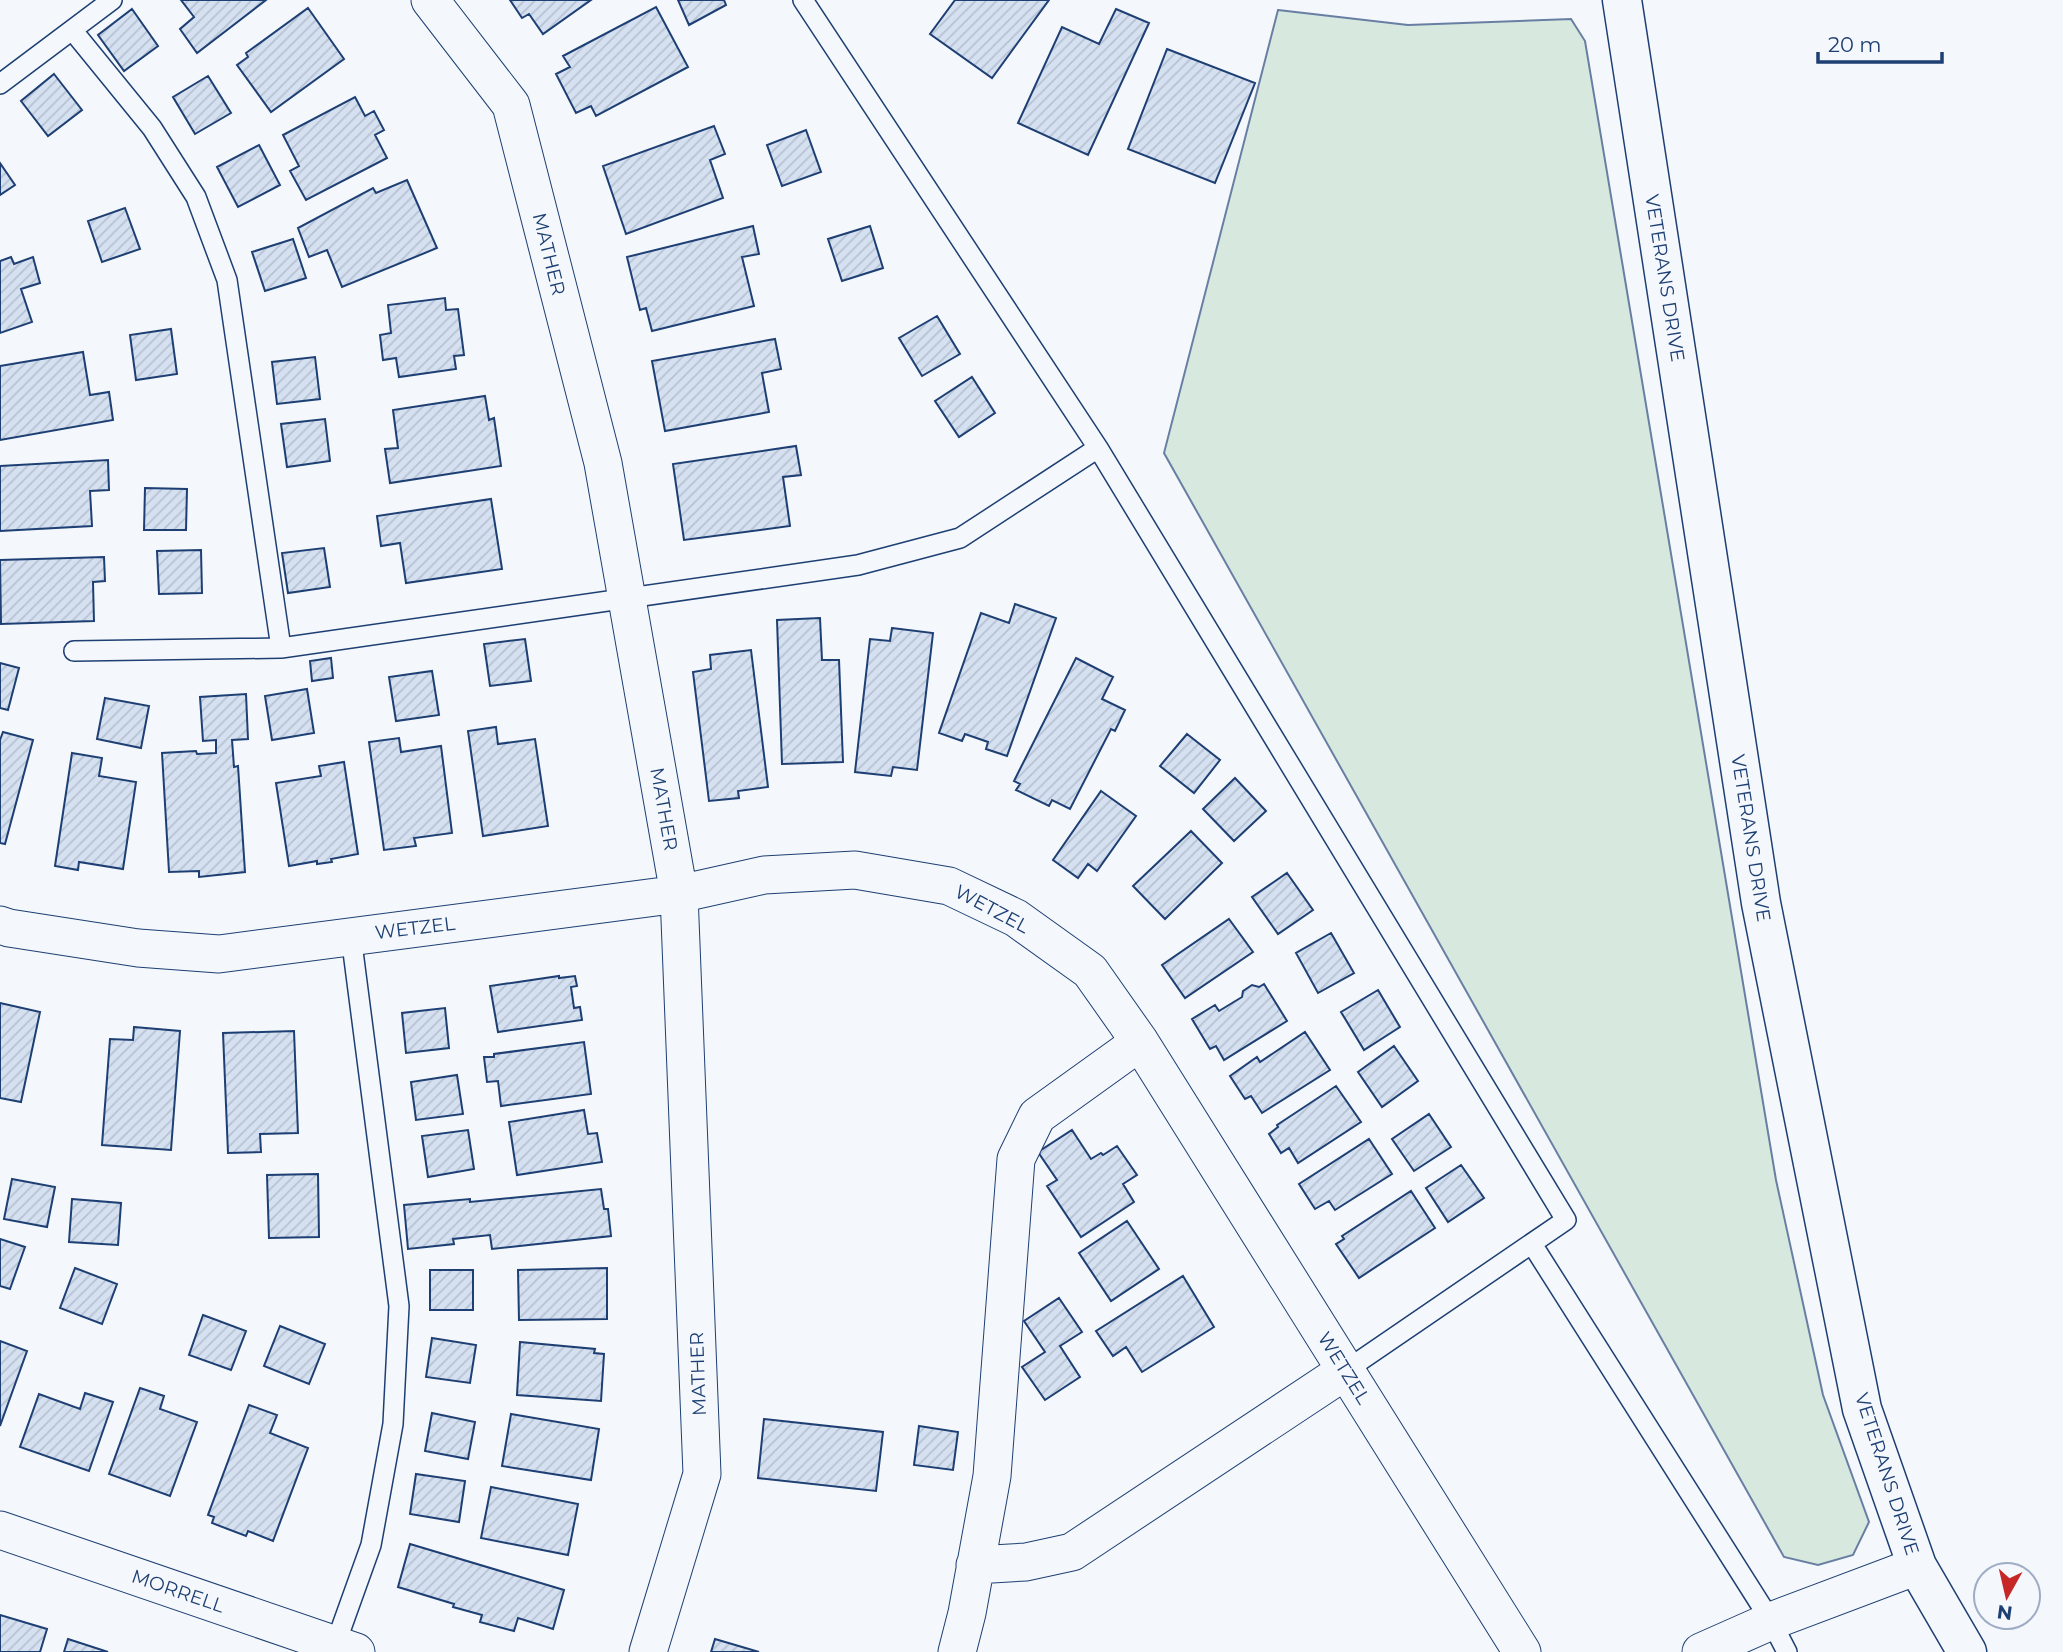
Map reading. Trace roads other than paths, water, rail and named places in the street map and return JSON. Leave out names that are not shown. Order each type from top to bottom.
[{"type":"main road","name":"VETERANS DRIVE","points":[[1622,0],[1761,903],[1862,1409],[1917,1566],[1967,1652]]},
{"type":"street","name":"MATHER","points":[[430,0],[511,105],[603,463],[678,894],[702,1475],[648,1652]]},
{"type":"street","name":"WETZEL","points":[[0,925],[138,948],[219,954],[678,894],[764,875],[855,870],[949,886],[1016,918],[1090,971],[1140,1042],[1522,1652]]},
{"type":"street","points":[[957,1652],[992,1476],[1016,1159],[1037,1116],[1140,1042]]},
{"type":"street","points":[[975,1566],[1026,1562],[1072,1552],[1345,1371]]},
{"type":"street","name":"MORRELL","points":[[0,1530],[341,1650]]},
{"type":"street","points":[[1701,1652],[1779,1637],[1917,1566]]},
{"type":"lane","points":[[0,84],[112,0]]},
{"type":"lane","points":[[803,0],[1098,448],[1566,1220],[1345,1371]]},
{"type":"lane","points":[[73,31],[152,128],[196,197],[227,280],[281,648]]},
{"type":"lane","points":[[74,651],[281,648],[858,565],[960,538],[1098,448]]},
{"type":"lane","points":[[341,1650],[371,1545],[393,1424],[399,1306],[351,936]]},
{"type":"lane","points":[[1532,1244],[1779,1637]]}]
